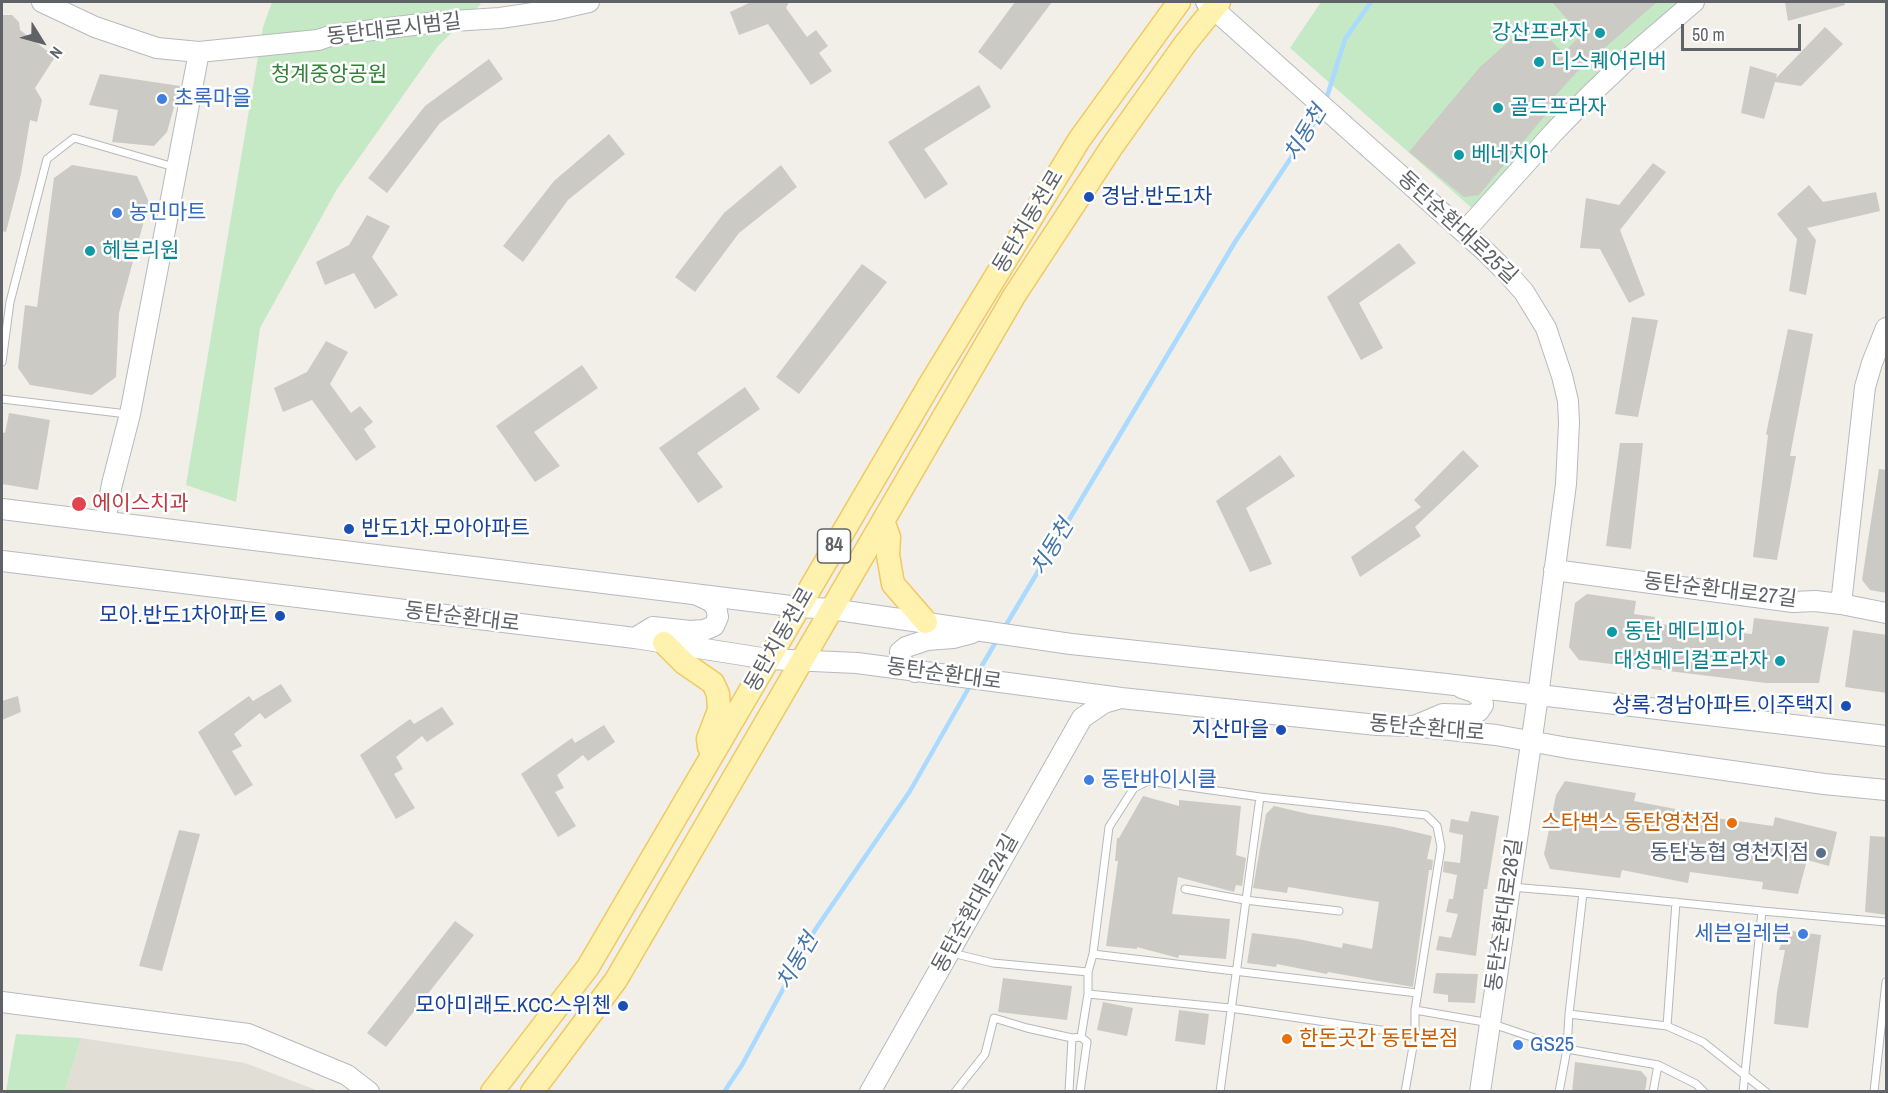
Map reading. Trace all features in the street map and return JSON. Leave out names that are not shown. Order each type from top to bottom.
[{"type":"main road","name":"동탄치동천로","points":[[492,1092],[588,967],[930,384],[1079,140],[1179,2]]},
{"type":"main road","name":"동탄치동천로","points":[[532,1092],[616,980],[1014,296],[1113,145],[1213,4]]},
{"type":"main road","points":[[883,521],[889,537],[888,555],[893,584],[926,622]]},
{"type":"main road","points":[[664,643],[684,663],[713,683],[718,694],[719,710],[708,739],[712,756]]},
{"type":"street","name":"동탄대로시범길","points":[[42,2],[95,27],[157,48],[199,52],[318,40],[333,35],[437,22],[500,18],[589,2]]},
{"type":"street","points":[[1464,232],[1569,117],[1630,56],[1694,2]]},
{"type":"street","name":"동탄순환대로25길","points":[[1213,4],[1278,66],[1508,274],[1524,292],[1546,328],[1568,401],[1569,446],[1538,696]]},
{"type":"street","points":[[105,522],[130,414],[199,52]]},
{"type":"street","points":[[1841,604],[1865,387],[1872,363],[1887,328]]},
{"type":"street","points":[[2,509],[799,607],[831,609],[1071,644],[1446,684],[1887,736]]},
{"type":"street","name":"동탄순환대로","points":[[2,561],[635,638],[768,659],[857,663],[1049,690],[1377,725],[1414,726],[1531,740],[1568,748],[1824,784],[1887,790]]},
{"type":"street","name":"동탄순환대로27길","points":[[1554,570],[1793,602],[1815,601],[1841,604],[1887,613]]},
{"type":"street","points":[[635,638],[653,627],[704,630],[714,626],[718,617],[716,608],[695,594]]},
{"type":"street","points":[[906,670],[900,659],[900,652],[906,647],[927,640],[953,638],[983,630]]},
{"type":"street","points":[[1414,726],[1443,714],[1473,715],[1479,711],[1483,705],[1482,699],[1474,692],[1446,684]]},
{"type":"street","points":[[1049,690],[1082,718],[1104,703],[1121,698]]},
{"type":"street","name":"동탄순환대로26길","points":[[1480,1092],[1538,696]]},
{"type":"street","name":"동탄순환대로24길","points":[[870,1092],[1082,718]]},
{"type":"street","points":[[2,1002],[248,1034],[347,1075],[369,1092]]},
{"type":"lane","points":[[2,362],[10,302],[48,159],[74,138],[177,168]]},
{"type":"lane","points":[[2,399],[130,414]]},
{"type":"lane","points":[[1081,1037],[1109,827],[1134,788],[1148,781],[1260,797],[1426,815],[1437,826],[1441,847],[1417,993],[1415,1035],[1405,1092]]},
{"type":"lane","points":[[1220,1092],[1260,797]]},
{"type":"lane","points":[[1509,887],[1887,922]]},
{"type":"lane","points":[[1185,889],[1245,900],[1339,911]]},
{"type":"lane","points":[[1559,1092],[1567,1049],[1583,893]]},
{"type":"lane","points":[[1667,1026],[1676,903]]},
{"type":"lane","points":[[1743,1092],[1762,911]]},
{"type":"lane","points":[[950,952],[993,963],[1088,972]]},
{"type":"lane","points":[[1093,954],[1417,993]]},
{"type":"lane","points":[[1874,1092],[1886,987]]},
{"type":"lane","points":[[1088,994],[1230,1008],[1415,1035]]},
{"type":"lane","points":[[1415,1010],[1490,1023],[1567,1049],[1658,1065],[1696,1084],[1704,1092]]},
{"type":"lane","points":[[1569,1014],[1667,1026],[1703,1042],[1766,1092]]},
{"type":"lane","points":[[955,1092],[985,1054],[994,1018],[1072,1038],[1081,1037],[1087,1042],[1080,1092]]},
{"type":"lane","points":[[1068,1092],[1072,1038]]},
{"type":"lane","points":[[1653,1092],[1658,1065]]},
{"type":"shaded area","points":[[81,1038],[245,1063],[319,1091],[65,1091]]},
{"type":"green space","name":"청계중앙공원","points":[[272,2],[481,2],[438,46],[337,189],[260,328],[236,502],[186,485],[263,27]]},
{"type":"green space","points":[[1321,2],[1688,2],[1473,209],[1290,48]]},
{"type":"green space","points":[[16,1034],[81,1038],[65,1091],[6,1091]]},
{"type":"building","points":[[751,2],[789,2],[786,8],[807,37],[816,30],[828,46],[819,53],[832,71],[811,85],[768,24],[739,35],[730,12]]},
{"type":"building","points":[[1015,2],[1052,2],[1001,70],[978,52]]},
{"type":"building","points":[[1552,2],[1657,2],[1576,73],[1543,109],[1547,113],[1479,195],[1464,197],[1409,152],[1480,67],[1532,21],[1563,53],[1581,35]]},
{"type":"building","points":[[1785,2],[1844,2],[1845,5],[1788,21]]},
{"type":"building","points":[[2,15],[12,15],[19,22],[20,30],[55,57],[35,88],[42,100],[37,122],[30,120],[21,174],[6,232],[2,231]]},
{"type":"building","points":[[1825,27],[1843,44],[1801,86],[1775,82],[1764,119],[1741,113],[1750,66],[1777,74],[1776,78]]},
{"type":"building","points":[[489,59],[503,79],[440,123],[387,193],[368,178],[425,106]]},
{"type":"building","points":[[100,74],[180,86],[167,132],[154,146],[112,142],[118,110],[89,105]]},
{"type":"building","points":[[979,85],[991,107],[924,149],[948,184],[925,199],[888,142]]},
{"type":"building","points":[[609,134],[625,154],[568,200],[523,262],[503,246],[554,181]]},
{"type":"building","points":[[1653,163],[1666,172],[1620,230],[1645,295],[1629,303],[1600,249],[1580,248],[1586,198],[1619,205]]},
{"type":"building","name":"헤븐리원","points":[[72,165],[137,176],[149,202],[119,313],[116,377],[92,395],[30,385],[18,368],[25,305],[37,307],[54,178]]},
{"type":"building","points":[[781,165],[797,187],[739,233],[695,292],[675,277],[724,213]]},
{"type":"building","points":[[1809,185],[1823,202],[1876,192],[1880,211],[1807,228],[1816,240],[1806,295],[1789,291],[1797,239],[1777,214]]},
{"type":"building","points":[[367,215],[390,226],[372,257],[398,295],[375,309],[354,273],[325,285],[316,262],[349,245]]},
{"type":"building","points":[[1399,243],[1416,263],[1359,303],[1383,348],[1361,360],[1327,297]]},
{"type":"building","points":[[862,264],[887,282],[799,394],[776,377]]},
{"type":"building","points":[[1632,317],[1658,320],[1638,417],[1615,414]]},
{"type":"building","points":[[1788,329],[1813,334],[1790,456],[1796,456],[1777,560],[1753,557],[1768,435],[1766,434]]},
{"type":"building","points":[[326,341],[348,352],[330,384],[351,413],[360,406],[373,422],[364,429],[376,447],[356,461],[312,400],[283,412],[274,388],[307,372]]},
{"type":"building","points":[[582,365],[598,388],[534,432],[560,466],[535,482],[496,426]]},
{"type":"building","points":[[745,387],[760,409],[697,453],[723,487],[698,503],[659,448]]},
{"type":"building","points":[[9,413],[50,420],[38,490],[2,484],[2,432],[5,433]]},
{"type":"building","points":[[1620,443],[1643,443],[1631,549],[1606,546]]},
{"type":"building","points":[[1463,450],[1479,466],[1415,527],[1421,536],[1360,577],[1351,557],[1421,507],[1414,500]]},
{"type":"building","points":[[1280,455],[1295,476],[1246,508],[1272,564],[1250,572],[1216,501]]},
{"type":"building","points":[[1879,469],[1887,470],[1887,593],[1870,590],[1862,580]]},
{"type":"building","points":[[1587,594],[1636,601],[1634,614],[1655,617],[1654,623],[1693,628],[1693,622],[1708,623],[1707,630],[1752,634],[1754,618],[1829,627],[1819,683],[1766,683],[1579,660],[1569,647],[1575,603]]},
{"type":"building","points":[[1853,630],[1887,635],[1887,693],[1845,687]]},
{"type":"building","points":[[281,684],[292,701],[265,719],[260,713],[234,734],[242,746],[232,751],[253,785],[235,796],[198,732],[249,696],[253,701]]},
{"type":"building","points":[[18,696],[21,712],[2,720],[2,701]]},
{"type":"building","points":[[442,707],[454,724],[427,742],[422,736],[396,757],[403,769],[394,774],[415,808],[396,819],[360,755],[410,719],[414,724]]},
{"type":"building","points":[[604,725],[615,742],[588,761],[583,755],[557,775],[564,788],[555,792],[576,826],[558,837],[521,774],[572,738],[575,743]]},
{"type":"building","points":[[1565,781],[1636,793],[1634,801],[1701,814],[1701,816],[1773,826],[1775,817],[1837,832],[1829,866],[1807,860],[1798,894],[1762,889],[1763,882],[1690,872],[1688,883],[1622,870],[1620,878],[1550,869],[1544,854],[1556,795]]},
{"type":"building","points":[[1143,796],[1179,806],[1179,800],[1241,806],[1236,855],[1246,858],[1242,886],[1236,885],[1234,892],[1178,877],[1172,914],[1230,919],[1226,959],[1179,955],[1178,958],[1137,947],[1137,949],[1106,946],[1118,861],[1115,861],[1117,838]]},
{"type":"building","points":[[1274,806],[1432,836],[1427,859],[1433,860],[1432,870],[1429,870],[1413,987],[1277,964],[1276,967],[1247,963],[1252,933],[1342,948],[1343,943],[1372,949],[1379,902],[1288,887],[1287,893],[1253,888],[1266,814]]},
{"type":"building","points":[[1471,811],[1499,816],[1487,889],[1484,889],[1476,956],[1436,950],[1439,936],[1451,938],[1458,914],[1446,912],[1449,899],[1453,899],[1457,875],[1443,872],[1444,861],[1460,863],[1463,835],[1449,832],[1451,819],[1468,822]]},
{"type":"building","points":[[179,830],[200,834],[162,971],[139,966]]},
{"type":"building","points":[[1870,836],[1887,837],[1887,915],[1865,912]]},
{"type":"building","points":[[455,921],[474,935],[386,1047],[367,1033]]},
{"type":"building","points":[[1792,931],[1821,935],[1808,1028],[1774,1024],[1785,950],[1779,950],[1783,938]]},
{"type":"building","points":[[1436,973],[1478,974],[1475,1003],[1448,1002],[1448,995],[1433,993]]},
{"type":"building","points":[[1003,978],[1072,986],[1067,1020],[998,1012]]},
{"type":"building","points":[[1103,1002],[1133,1008],[1127,1036],[1097,1030]]},
{"type":"building","points":[[1179,1010],[1209,1014],[1205,1045],[1175,1041]]},
{"type":"building","points":[[1575,1062],[1641,1071],[1647,1078],[1645,1092],[1572,1092]]},
{"type":"waterway","name":"치동천","points":[[1325,103],[1345,39],[1371,2]]},
{"type":"waterway","name":"치동천","points":[[1003,630],[1235,242],[1322,111]]},
{"type":"waterway","name":"치동천","points":[[977,674],[997,640]]},
{"type":"waterway","name":"치동천","points":[[724,1092],[742,1065],[815,930],[910,791],[971,684]]},
{"type":"place","name":"강산프라자","points":[[1600,33]]},
{"type":"place","name":"디스퀘어리버","points":[[1539,62]]},
{"type":"place","name":"초록마을","points":[[162,99]]},
{"type":"place","name":"골드프라자","points":[[1498,108]]},
{"type":"place","name":"베네치아","points":[[1459,155]]},
{"type":"place","name":"경남.반도1차","points":[[1089,197]]},
{"type":"place","name":"농민마트","points":[[117,213]]},
{"type":"place","name":"헤븐리원","points":[[90,251]]},
{"type":"place","name":"에이스치과","points":[[79,504]]},
{"type":"place","name":"반도1차.모아아파트","points":[[349,529]]},
{"type":"place","name":"모아.반도1차아파트","points":[[280,616]]},
{"type":"place","name":"동탄 메디피아","points":[[1612,632]]},
{"type":"place","name":"대성메디컬프라자","points":[[1780,661]]},
{"type":"place","name":"상록.경남아파트.이주택지","points":[[1846,706]]},
{"type":"place","name":"지산마을","points":[[1281,730]]},
{"type":"place","name":"동탄바이시클","points":[[1089,780]]},
{"type":"place","name":"스타벅스 동탄영천점","points":[[1732,823]]},
{"type":"place","name":"동탄농협 영천지점","points":[[1821,853]]},
{"type":"place","name":"세븐일레븐","points":[[1803,934]]},
{"type":"place","name":"모아미래도.KCC스위첸","points":[[623,1006]]},
{"type":"place","name":"한돈곳간 동탄본점","points":[[1287,1039]]},
{"type":"place","name":"GS25","points":[[1518,1045]]}]
